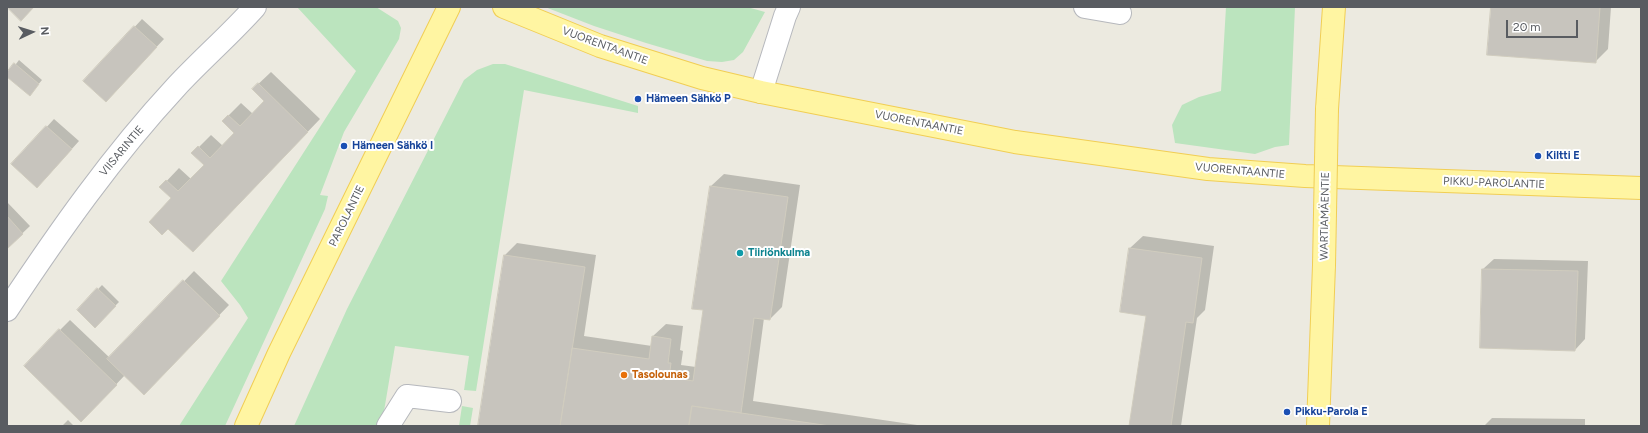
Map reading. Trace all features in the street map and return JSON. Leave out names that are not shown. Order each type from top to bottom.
[{"type":"main road","name":"PAROLANTIE","points":[[246,426],[279,353],[449,7]]},
{"type":"main road","name":"VUORENTAANTIE","points":[[504,7],[600,46],[702,78],[761,92],[1016,142],[1208,169],[1348,178]]},
{"type":"main road","name":"WARTIAMÄENTIE","points":[[1318,426],[1324,265],[1327,109],[1334,7]]},
{"type":"main road","name":"PIKKU-PAROLANTIE","points":[[1348,178],[1641,188]]},
{"type":"street","name":"VIISARINTIE","points":[[7,310],[39,262],[102,174],[176,88],[255,7]]},
{"type":"street","points":[[761,92],[789,7]]},
{"type":"street","points":[[1085,7],[1120,13]]},
{"type":"street","points":[[388,426],[407,396],[450,401]]},
{"type":"green space","points":[[297,7],[376,7],[398,21],[401,28],[399,39],[344,132],[320,195],[328,196],[325,209],[225,426],[179,426],[248,318],[240,305],[221,281],[356,71]]},
{"type":"green space","points":[[545,7],[747,7],[765,12],[743,52],[734,60],[722,62],[707,61],[646,43],[594,26]]},
{"type":"green space","points":[[1226,7],[1295,7],[1289,145],[1275,147],[1255,154],[1175,143],[1172,125],[1182,105],[1199,97],[1221,91]]},
{"type":"green space","points":[[493,64],[505,64],[638,106],[638,113],[524,90],[476,391],[464,390],[469,356],[395,346],[383,417],[377,426],[294,426],[347,309],[464,80],[477,70]]},
{"type":"green space","points":[[462,406],[473,408],[470,426],[459,426]]},
{"type":"building","points":[[7,7],[34,7],[21,21]]},
{"type":"building","points":[[1491,7],[1600,7],[1596,63],[1487,55]]},
{"type":"building","points":[[134,26],[157,47],[106,102],[83,81]]},
{"type":"building","points":[[14,63],[39,84],[30,96],[7,77],[7,72]]},
{"type":"building","points":[[258,83],[308,132],[193,252],[168,229],[162,235],[149,222],[171,198],[159,187],[166,180],[178,191],[204,165],[191,153],[198,146],[210,158],[234,133],[222,121],[228,115],[240,126],[264,101],[252,89]]},
{"type":"building","points":[[46,126],[72,149],[37,188],[11,164]]},
{"type":"building","name":"Tiiriönkulma","points":[[710,186],[788,197],[770,320],[754,318],[741,413],[692,406],[689,426],[560,426],[572,348],[649,359],[652,336],[671,339],[668,363],[671,363],[669,377],[693,381],[703,310],[692,309]]},
{"type":"building","points":[[7,216],[23,234],[7,249]]},
{"type":"building","points":[[1129,248],[1202,258],[1193,323],[1186,322],[1171,426],[1129,426],[1146,316],[1120,312]]},
{"type":"building","points":[[504,255],[585,267],[560,426],[478,426]]},
{"type":"building","points":[[1482,269],[1578,271],[1575,351],[1480,348]]},
{"type":"building","points":[[183,280],[220,316],[144,395],[107,359]]},
{"type":"building","points":[[97,288],[116,306],[95,328],[77,310]]},
{"type":"building","points":[[59,329],[117,385],[81,422],[24,366]]},
{"type":"building","points":[[692,406],[741,413],[830,426],[689,426]]},
{"type":"place","name":"Hämeen Sähkö P","points":[[638,99]]},
{"type":"place","name":"Hämeen Sähkö I","points":[[344,146]]},
{"type":"place","name":"Kiltti E","points":[[1538,156]]},
{"type":"place","name":"Tiiriönkulma","points":[[740,253]]},
{"type":"place","name":"Tasolounas","points":[[624,375]]},
{"type":"place","name":"Pikku-Parola E","points":[[1287,412]]}]
